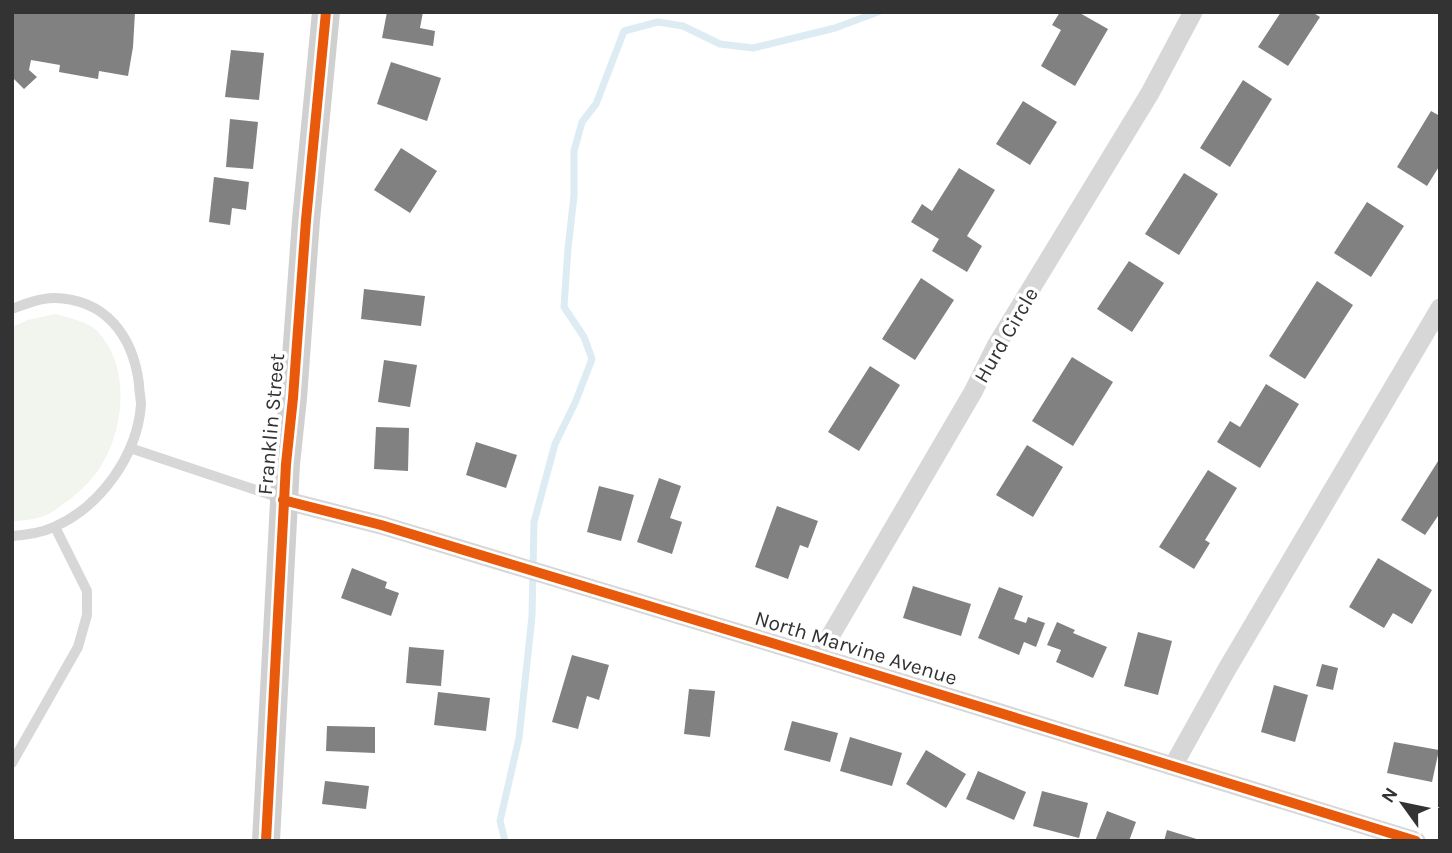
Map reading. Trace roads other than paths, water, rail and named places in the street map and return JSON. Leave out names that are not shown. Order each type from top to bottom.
[{"type":"street","name":"Franklin Street","points":[[266,841],[286,464],[326,12]]},
{"type":"street","name":"Hurd Circle","points":[[818,657],[973,392],[996,346],[1150,93],[1193,12]]},
{"type":"street","points":[[1172,766],[1440,308]]},
{"type":"street","name":"North Marvine Avenue","points":[[284,500],[394,528],[1416,841]]},
{"type":"lane","points":[[12,309],[40,299],[53,298],[78,301],[91,306],[116,325],[130,347],[137,366],[141,405],[130,448],[102,491],[80,512],[55,527],[12,536]]},
{"type":"lane","points":[[130,448],[284,500]]},
{"type":"lane","points":[[12,763],[78,647],[87,615],[87,592],[55,527]]},
{"type":"waterway","points":[[505,841],[500,821],[519,738],[532,616],[534,522],[555,444],[592,359],[584,337],[564,307],[574,196],[574,151],[582,122],[596,104],[624,31],[658,22],[683,26],[720,44],[753,48],[835,28],[878,12]]}]
